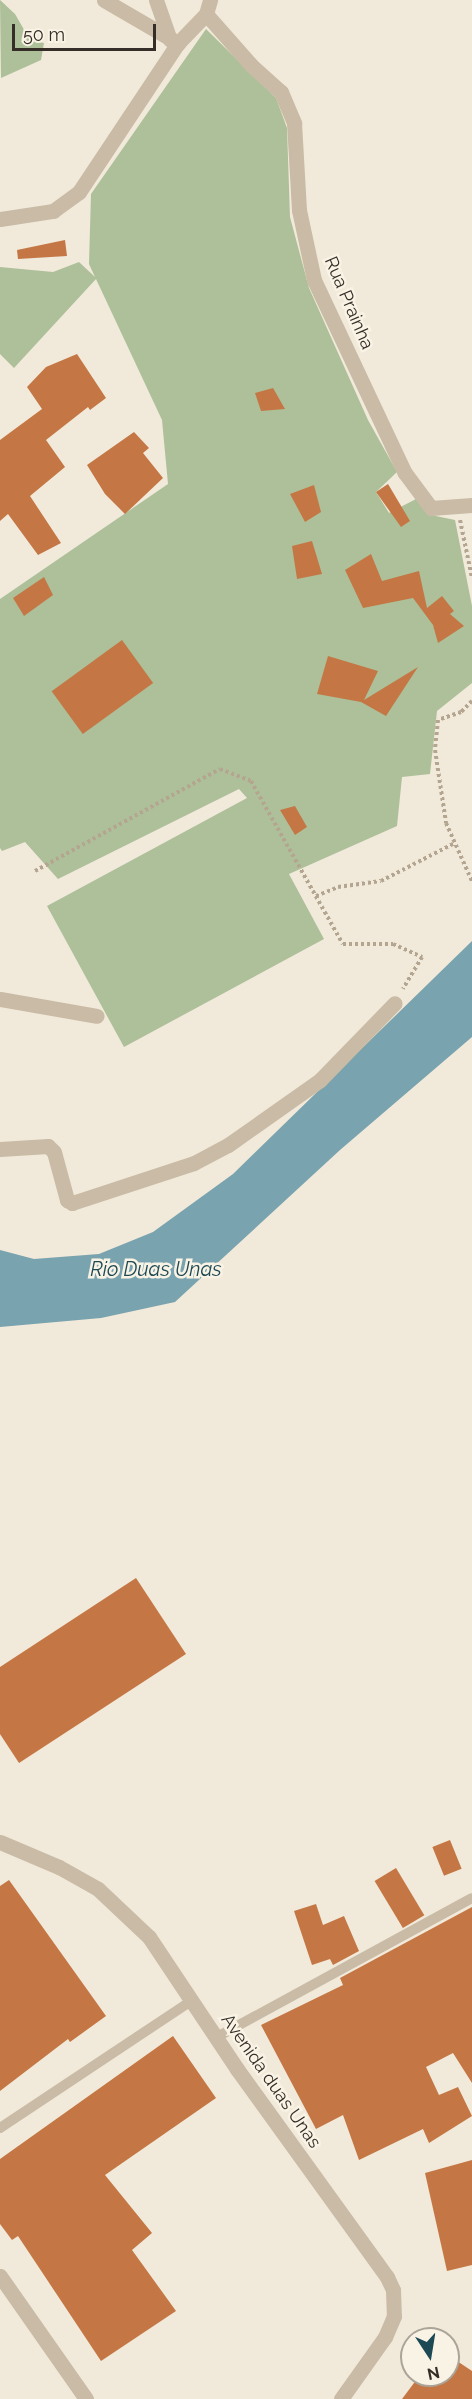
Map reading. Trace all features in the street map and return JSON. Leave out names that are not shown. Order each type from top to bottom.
[{"type":"street","points":[[104,0],[174,41]]},
{"type":"street","points":[[156,0],[174,41]]},
{"type":"street","points":[[0,219],[53,211],[79,192],[174,41],[208,7]]},
{"type":"street","name":"Rua Prainha","points":[[208,7],[252,66],[281,92],[294,123],[299,210],[314,280],[405,473],[431,508],[464,506]]},
{"type":"street","points":[[0,999],[97,1016]]},
{"type":"street","points":[[0,1149],[48,1146],[54,1152],[67,1200],[72,1203],[194,1163],[228,1145],[320,1080],[395,1003]]},
{"type":"street","name":"Avenida duas Unas","points":[[0,1842],[59,1867],[98,1889],[149,1937],[393,2290],[394,2316],[385,2337],[341,2399]]},
{"type":"street","points":[[0,2276],[86,2399]]},
{"type":"lane","points":[[217,2037],[472,1898]]},
{"type":"lane","points":[[0,2128],[193,2000]]},
{"type":"path","points":[[464,506],[472,578]]},
{"type":"path","points":[[472,701],[461,712],[438,720],[435,750],[446,823],[472,881]]},
{"type":"path","points":[[35,871],[220,769],[251,781],[343,944],[393,944],[422,957],[395,1003]]},
{"type":"path","points":[[316,896],[338,887],[381,880],[455,843]]},
{"type":"green space","points":[[0,0],[15,14],[30,40],[44,43],[41,60],[1,78]]},
{"type":"green space","points":[[206,29],[276,98],[287,128],[290,217],[309,288],[368,420],[397,472],[376,492],[389,513],[416,499],[431,515],[455,520],[472,606],[472,683],[437,711],[430,774],[402,777],[397,826],[289,874],[324,939],[124,1047],[47,906],[247,798],[239,789],[58,879],[25,842],[2,851],[0,848],[0,599],[168,484],[162,420],[96,279],[14,368],[0,354],[0,267],[53,272],[79,262],[95,277],[89,264],[91,194]]},
{"type":"water","name":"Rio Duas Unas","points":[[472,941],[472,1037],[340,1150],[175,1302],[101,1318],[0,1327],[0,1250],[34,1259],[99,1254],[153,1232],[233,1174]]},
{"type":"building","points":[[65,240],[67,256],[18,259],[17,250]]},
{"type":"building","points":[[77,354],[106,398],[90,410],[88,407],[46,440],[65,467],[30,496],[61,543],[38,555],[8,514],[0,521],[0,440],[42,409],[27,387],[46,367]]},
{"type":"building","points":[[273,388],[285,409],[261,411],[255,393]]},
{"type":"building","points":[[134,432],[149,448],[143,453],[163,478],[125,514],[105,494],[87,465]]},
{"type":"building","points":[[388,484],[410,521],[401,527],[376,492]]},
{"type":"building","points":[[314,485],[321,512],[305,522],[290,494]]},
{"type":"building","points":[[312,541],[322,574],[297,579],[292,546]]},
{"type":"building","points":[[371,554],[382,581],[419,571],[427,608],[442,596],[454,611],[450,614],[464,626],[438,643],[433,625],[413,598],[363,608],[345,570]]},
{"type":"building","points":[[44,577],[53,595],[24,616],[13,598]]},
{"type":"building","points":[[122,640],[153,683],[83,734],[52,691]]},
{"type":"building","points":[[328,656],[378,671],[364,700],[418,667],[386,716],[361,702],[317,694]]},
{"type":"building","points":[[295,806],[307,827],[295,835],[280,810]]},
{"type":"building","points":[[136,1578],[186,1654],[19,1763],[0,1734],[0,1667]]},
{"type":"building","points":[[450,1840],[462,1869],[444,1876],[432,1847]]},
{"type":"building","points":[[396,1868],[424,1915],[403,1928],[375,1881]]},
{"type":"building","points":[[9,1880],[106,2016],[70,2042],[68,2039],[0,2091],[0,1886]]},
{"type":"building","points":[[316,1904],[323,1925],[344,1916],[359,1951],[333,1965],[330,1959],[312,1965],[294,1911]]},
{"type":"building","points":[[472,1907],[472,2083],[453,2053],[426,2067],[439,2095],[458,2087],[472,2116],[429,2143],[423,2129],[359,2160],[343,2115],[316,2129],[261,2025],[343,1985],[340,1978]]},
{"type":"building","points":[[173,2036],[216,2098],[105,2175],[152,2233],[132,2250],[176,2311],[101,2361],[18,2236],[12,2240],[0,2224],[0,2159]]},
{"type":"building","points":[[472,2160],[472,2265],[447,2271],[425,2173]]},
{"type":"building","points":[[460,2363],[472,2371],[472,2399],[402,2399],[411,2387],[460,2387]]}]
